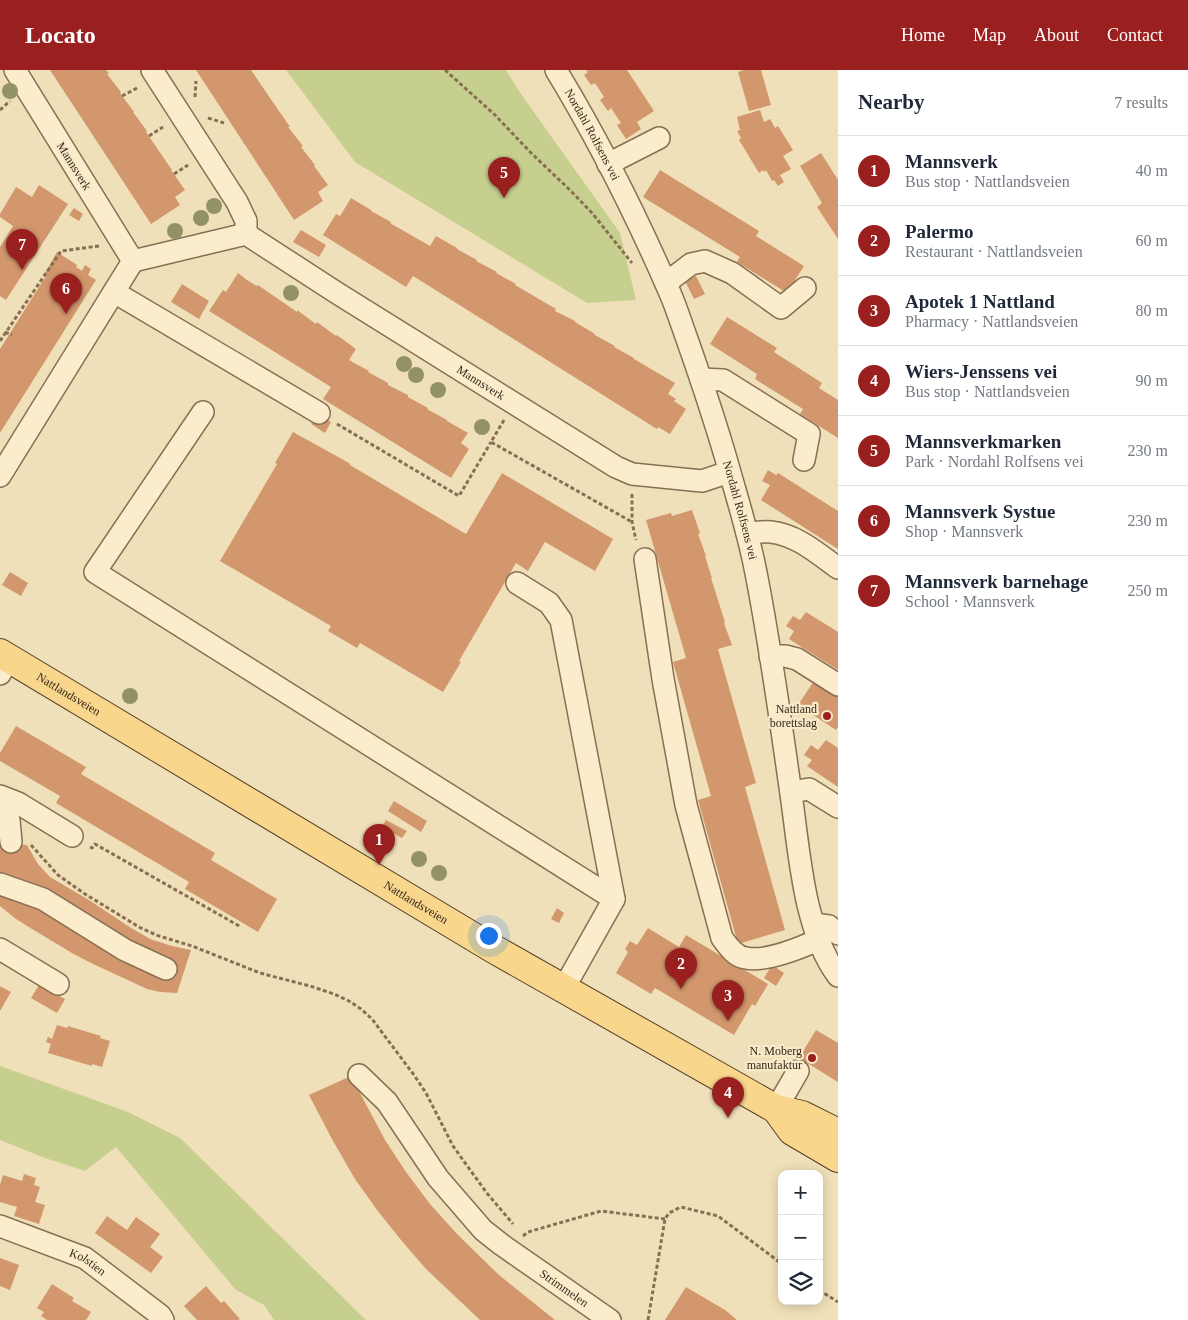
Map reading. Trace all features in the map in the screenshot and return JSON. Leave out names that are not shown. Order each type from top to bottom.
[{"type":"main road","name":"Nattlandsveien","points":[[3,662],[492,948],[776,1109],[802,1115],[838,1133]]},
{"type":"main road","name":"Nattlandsveien","points":[[776,1109],[792,1130],[838,1158]]},
{"type":"street","name":"Mannsverk","points":[[15,70],[133,261]]},
{"type":"street","points":[[0,476],[133,261],[246,234],[246,221],[237,202],[152,70]]},
{"type":"street","name":"Nordahl Rolfsens vei","points":[[556,70],[608,164],[666,283],[710,405],[747,533],[756,572],[791,792],[803,882],[823,933],[833,970],[838,976]]},
{"type":"street","points":[[608,164],[660,138]]},
{"type":"street","name":"Mannsverk","points":[[246,234],[616,467],[632,474],[702,481],[730,472]]},
{"type":"street","points":[[666,283],[691,264],[705,260],[732,273],[781,308],[805,288]]},
{"type":"street","points":[[114,292],[319,413]]},
{"type":"street","points":[[701,379],[723,380],[809,434],[804,460]]},
{"type":"street","points":[[203,412],[96,572],[614,899]]},
{"type":"street","points":[[747,533],[769,532],[790,537],[838,568]]},
{"type":"street","points":[[645,559],[663,679],[686,804],[722,938],[730,950],[744,958],[760,958],[798,949],[823,933]]},
{"type":"street","points":[[517,583],[548,603],[561,620],[614,899],[564,988]]},
{"type":"street","points":[[770,656],[785,656],[797,659],[838,685]]},
{"type":"street","points":[[791,792],[809,789],[838,807]]},
{"type":"street","points":[[0,796],[18,803],[72,836]]},
{"type":"street","points":[[5,811],[11,842]]},
{"type":"street","points":[[0,884],[44,899],[125,950],[166,969]]},
{"type":"street","points":[[0,949],[58,984]]},
{"type":"street","points":[[776,1109],[798,1071]]},
{"type":"street","name":"Strimmelen","points":[[359,1075],[387,1102],[438,1178],[483,1230],[502,1245],[521,1246],[610,1320]]},
{"type":"street","name":"Kolstien","points":[[0,1226],[85,1258],[163,1320]]},
{"type":"path","points":[[445,70],[495,115],[570,190],[592,213],[633,264]]},
{"type":"path","points":[[0,341],[61,251],[98,245],[133,261]]},
{"type":"path","points":[[5,332],[12,336]]},
{"type":"path","points":[[319,413],[459,496],[514,402]]},
{"type":"path","points":[[491,442],[632,522]]},
{"type":"path","points":[[632,474],[632,522],[639,556],[645,559]]},
{"type":"path","points":[[5,811],[43,860],[58,875],[139,927],[260,973],[334,994],[361,1009],[372,1020],[414,1075],[426,1093],[453,1146],[521,1246]]},
{"type":"path","points":[[72,836],[92,848],[95,844],[241,927]]},
{"type":"path","points":[[458,1163],[463,1160]]},
{"type":"path","points":[[648,1320],[665,1218],[669,1212],[682,1207],[718,1216],[778,1261]]},
{"type":"path","points":[[521,1246],[528,1232],[601,1211],[665,1218]]},
{"type":"path","points":[[823,1293],[838,1302]]},
{"type":"green space","points":[[286,70],[506,70],[620,233],[636,300],[587,303],[355,162]]},
{"type":"green space","points":[[0,1066],[128,1112],[180,1138],[366,1320],[274,1320],[264,1305],[236,1290],[116,1147],[85,1171],[0,1140]]},
{"type":"building","points":[[50,70],[106,70],[109,73],[107,74],[121,92],[185,190],[175,197],[180,205],[151,224]]},
{"type":"building","points":[[196,70],[251,70],[328,185],[318,192],[323,201],[294,220]]},
{"type":"building","points":[[586,70],[627,70],[654,111],[637,122],[641,129],[626,139],[617,125],[621,123],[611,108],[608,111],[600,100],[604,97],[595,83],[591,85],[584,75],[588,72]]},
{"type":"building","points":[[761,70],[771,105],[749,111],[738,72]]},
{"type":"building","points":[[760,110],[764,122],[770,119],[775,128],[778,126],[793,150],[783,156],[791,169],[780,175],[784,182],[778,186],[774,180],[772,181],[766,170],[759,173],[739,140],[741,138],[737,131],[740,130],[737,117]]},
{"type":"building","points":[[821,153],[838,180],[838,239],[817,207],[822,203],[800,166]]},
{"type":"building","points":[[660,170],[759,231],[756,236],[804,266],[787,293],[737,262],[740,257],[643,197]]},
{"type":"building","points":[[39,185],[68,204],[6,300],[0,296],[0,247],[13,226],[0,217],[0,214],[16,187],[32,197]]},
{"type":"building","points":[[351,198],[430,246],[436,236],[556,309],[555,311],[575,321],[614,347],[675,383],[668,394],[676,399],[674,401],[686,409],[670,434],[658,427],[657,429],[413,276],[406,287],[323,235],[336,214],[340,216]]},
{"type":"building","points":[[74,208],[83,214],[79,221],[69,215]]},
{"type":"building","points":[[301,230],[326,245],[319,257],[293,242]]},
{"type":"building","points":[[57,252],[77,265],[76,267],[82,271],[85,265],[91,269],[88,275],[96,280],[0,433],[0,349],[46,276],[44,275]]},
{"type":"building","points":[[238,273],[316,324],[317,322],[356,349],[349,360],[468,433],[461,443],[469,449],[451,478],[323,399],[331,387],[209,311],[223,290],[226,292]]},
{"type":"building","points":[[696,276],[705,294],[694,299],[685,281]]},
{"type":"building","points":[[182,284],[209,301],[199,319],[171,302]]},
{"type":"building","points":[[727,317],[777,348],[774,352],[822,383],[819,388],[838,400],[838,438],[800,414],[803,409],[755,379],[757,374],[710,344]]},
{"type":"building","points":[[317,414],[331,422],[325,433],[311,424]]},
{"type":"building","points":[[293,432],[349,463],[466,534],[502,473],[613,539],[595,571],[545,542],[528,571],[516,563],[443,692],[360,643],[357,648],[328,631],[331,626],[220,561],[277,464],[275,463]]},
{"type":"building","points":[[768,470],[776,475],[778,473],[838,511],[838,549],[761,500],[770,485],[762,481]]},
{"type":"building","points":[[692,510],[732,645],[718,649],[756,783],[745,787],[785,930],[738,944],[698,800],[711,796],[673,662],[686,658],[646,520],[671,513],[672,516]]},
{"type":"building","points":[[10,572],[28,583],[21,596],[2,585]]},
{"type":"building","points":[[806,612],[838,632],[838,670],[789,639],[794,631],[786,626],[793,616],[800,620]]},
{"type":"building","name":"Nattland borettslag","points":[[814,681],[838,697],[838,727],[836,730],[798,705]]},
{"type":"building","points":[[16,726],[86,767],[81,774],[215,853],[211,860],[277,899],[258,932],[185,889],[189,882],[56,803],[60,796],[0,761],[0,753]]},
{"type":"building","points":[[826,740],[838,748],[838,787],[807,766],[812,760],[804,755],[811,745],[818,750]]},
{"type":"building","points":[[394,801],[427,821],[421,832],[388,811]]},
{"type":"building","points":[[386,820],[407,831],[402,838],[382,827]]},
{"type":"building","points":[[1,843],[27,845],[38,864],[50,877],[150,939],[191,950],[177,993],[147,989],[91,963],[16,919],[0,906]]},
{"type":"building","points":[[557,908],[564,913],[559,923],[551,919]]},
{"type":"building","points":[[648,928],[679,947],[686,935],[768,984],[755,1006],[752,1004],[734,1035],[655,988],[651,994],[616,973],[628,952],[625,949],[630,941],[637,945]]},
{"type":"building","points":[[772,965],[784,973],[776,986],[764,978]]},
{"type":"building","points":[[39,985],[65,999],[57,1013],[31,998]]},
{"type":"building","points":[[0,986],[11,992],[0,1011]]},
{"type":"building","points":[[57,1025],[67,1028],[68,1026],[101,1036],[100,1038],[110,1041],[102,1067],[92,1064],[92,1066],[48,1053],[51,1044],[46,1042],[48,1037],[52,1039]]},
{"type":"building","points":[[816,1030],[838,1043],[838,1082],[799,1058]]},
{"type":"building","points":[[351,1076],[385,1140],[430,1204],[457,1234],[499,1275],[555,1320],[480,1320],[426,1269],[401,1240],[355,1179],[309,1095]]},
{"type":"building","points":[[24,1174],[36,1178],[34,1185],[40,1187],[35,1202],[45,1205],[39,1224],[14,1216],[17,1207],[0,1202],[0,1185],[3,1175],[22,1181]]},
{"type":"building","points":[[107,1216],[127,1230],[136,1217],[160,1234],[150,1247],[163,1257],[151,1273],[95,1233]]},
{"type":"building","points":[[0,1258],[19,1265],[10,1290],[0,1286]]},
{"type":"building","points":[[52,1284],[74,1298],[72,1301],[91,1312],[86,1320],[47,1320],[41,1316],[44,1312],[37,1308]]},
{"type":"building","points":[[206,1286],[221,1303],[224,1301],[240,1319],[197,1320],[184,1306]]},
{"type":"building","points":[[686,1287],[725,1310],[737,1320],[665,1320]]},
{"type":"place","name":"Mannsverkmarken","points":[[504,198]]},
{"type":"place","name":"Mannsverk barnehage","points":[[22,270]]},
{"type":"place","name":"Mannsverk Systue","points":[[66,314]]},
{"type":"place","name":"Nattland borettslag","points":[[827,716]]},
{"type":"place","name":"Mannsverk","points":[[379,865]]},
{"type":"place","name":"Palermo","points":[[681,989]]},
{"type":"place","name":"Apotek 1 Nattland","points":[[728,1021]]},
{"type":"place","name":"N. Moberg manufaktur","points":[[812,1058]]},
{"type":"place","name":"Wiers-Jenssens vei","points":[[728,1118]]}]
